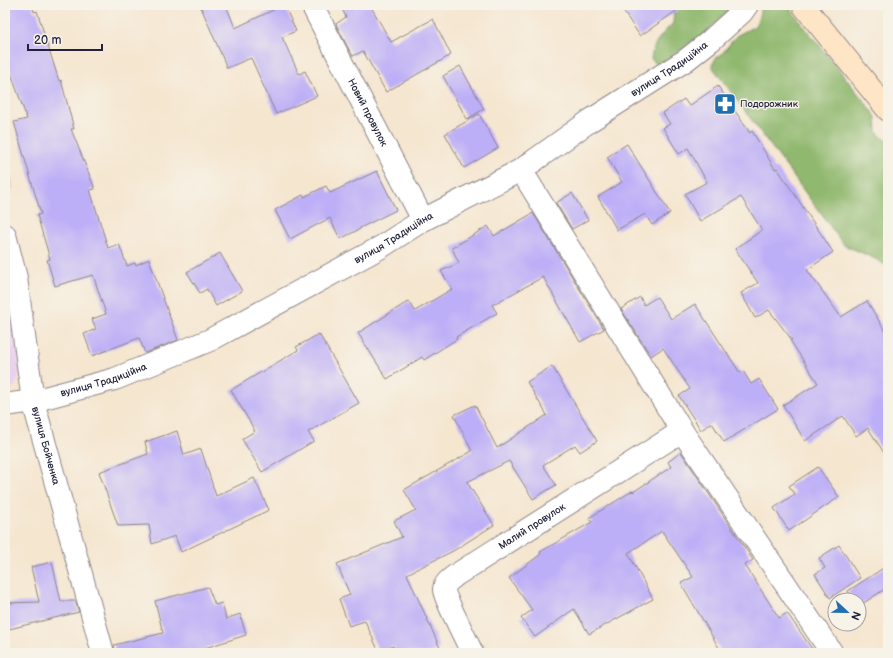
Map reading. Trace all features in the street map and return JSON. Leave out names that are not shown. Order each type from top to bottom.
[{"type":"street","name":"Новий провулок","points":[[312,5],[423,220]]},
{"type":"street","name":"вулиця Традиційна","points":[[5,405],[33,401],[115,379],[210,340],[381,247],[423,220],[521,170],[591,120],[686,60],[710,42],[742,12],[747,5]]},
{"type":"street","points":[[803,5],[888,110]]},
{"type":"street","points":[[521,170],[682,431],[832,653]]},
{"type":"street","name":"вулиця Бойченка","points":[[5,235],[16,278],[33,401],[103,653]]},
{"type":"street","name":"Малий провулок","points":[[472,653],[447,599],[444,590],[447,582],[682,431]]},
{"type":"shaded area","points":[[5,293],[12,298],[20,374],[15,386],[5,393]]},
{"type":"green space","points":[[670,5],[735,5],[702,36],[660,64],[657,64],[651,59],[653,48],[673,23],[674,11]]},
{"type":"green space","points":[[761,5],[787,5],[872,111],[876,117],[877,132],[888,141],[888,267],[872,257],[844,245],[712,65],[716,58],[722,54],[736,36],[755,26],[759,17]]},
{"type":"green space","points":[[5,151],[12,188],[5,190]]},
{"type":"building","points":[[5,5],[32,5],[34,12],[37,11],[59,81],[61,80],[74,129],[71,129],[95,189],[90,190],[108,248],[119,244],[127,266],[135,263],[136,265],[149,259],[178,340],[145,353],[139,338],[92,356],[84,334],[96,329],[92,319],[106,314],[93,275],[55,286],[47,260],[50,259],[37,215],[41,214],[14,122],[27,119],[9,68],[5,69]]},
{"type":"building","points":[[200,5],[226,5],[235,28],[284,5],[296,31],[282,37],[299,74],[305,71],[317,96],[276,114],[251,58],[227,68]]},
{"type":"building","points":[[340,5],[370,5],[391,42],[433,19],[451,55],[386,92],[363,51],[353,56],[347,46],[336,24],[346,17]]},
{"type":"building","points":[[619,5],[685,5],[640,36]]},
{"type":"building","points":[[460,66],[484,109],[467,119],[443,76]]},
{"type":"building","points":[[718,86],[750,133],[752,131],[775,169],[777,168],[833,252],[807,270],[841,317],[867,301],[888,336],[888,459],[868,428],[856,436],[843,416],[805,441],[783,405],[818,383],[790,340],[792,340],[769,310],[755,318],[741,293],[758,283],[735,249],[762,230],[741,197],[700,221],[685,194],[707,182],[688,148],[679,154],[663,128],[670,124],[663,113],[684,99],[689,106]]},
{"type":"building","points":[[479,114],[498,148],[464,168],[445,134]]},
{"type":"building","points":[[627,144],[670,213],[652,225],[645,214],[617,230],[598,197],[622,182],[607,157]]},
{"type":"building","points":[[377,171],[396,210],[340,239],[330,218],[290,239],[275,210],[303,195],[304,197],[326,186],[330,193]]},
{"type":"building","points":[[572,193],[588,220],[572,229],[556,203]]},
{"type":"building","points":[[533,213],[604,329],[580,342],[543,277],[492,305],[497,313],[456,337],[457,339],[424,360],[422,357],[387,379],[358,333],[409,301],[415,311],[452,289],[441,271],[459,263],[452,248],[488,226],[494,236]]},
{"type":"building","points":[[220,253],[242,291],[216,306],[207,289],[200,293],[187,272]]},
{"type":"building","points":[[640,297],[644,305],[657,297],[671,319],[695,304],[740,373],[743,371],[751,384],[759,379],[778,409],[724,442],[712,423],[701,430],[679,396],[690,389],[663,348],[651,356],[621,309]]},
{"type":"building","points":[[319,334],[359,403],[308,432],[314,441],[262,472],[242,439],[255,431],[231,390],[298,350],[296,347]]},
{"type":"building","points":[[552,366],[597,441],[580,452],[575,445],[543,465],[556,485],[533,499],[509,461],[467,482],[494,525],[453,551],[407,574],[440,648],[430,653],[397,653],[393,646],[379,652],[365,621],[349,626],[339,599],[350,595],[337,564],[402,537],[394,521],[416,510],[404,490],[472,451],[454,415],[475,405],[497,448],[547,415],[527,382]]},
{"type":"building","points":[[177,431],[184,455],[201,449],[216,496],[254,478],[269,510],[181,552],[175,536],[152,544],[149,525],[118,526],[99,472],[148,454],[145,442]]},
{"type":"building","points":[[681,452],[753,560],[745,565],[779,618],[787,613],[815,653],[722,653],[681,583],[693,577],[662,531],[628,553],[653,599],[589,634],[574,609],[535,637],[521,618],[532,610],[509,578],[541,554],[540,552],[592,522],[589,518],[671,467],[668,462]]},
{"type":"building","points":[[818,467],[839,497],[789,531],[774,508],[795,494],[789,486]]},
{"type":"building","points":[[839,545],[860,578],[839,592],[827,593],[815,574],[825,568],[819,558]]},
{"type":"building","points":[[52,562],[61,601],[75,601],[79,612],[5,630],[5,603],[39,602],[31,567]]},
{"type":"building","points":[[888,565],[888,587],[867,601],[867,592],[848,591]]},
{"type":"building","points":[[208,587],[215,605],[222,603],[226,619],[240,614],[246,635],[205,648],[206,653],[115,653],[114,645],[163,633],[155,601]]},
{"type":"place","name":"Подорожник","points":[[725,104]]}]
